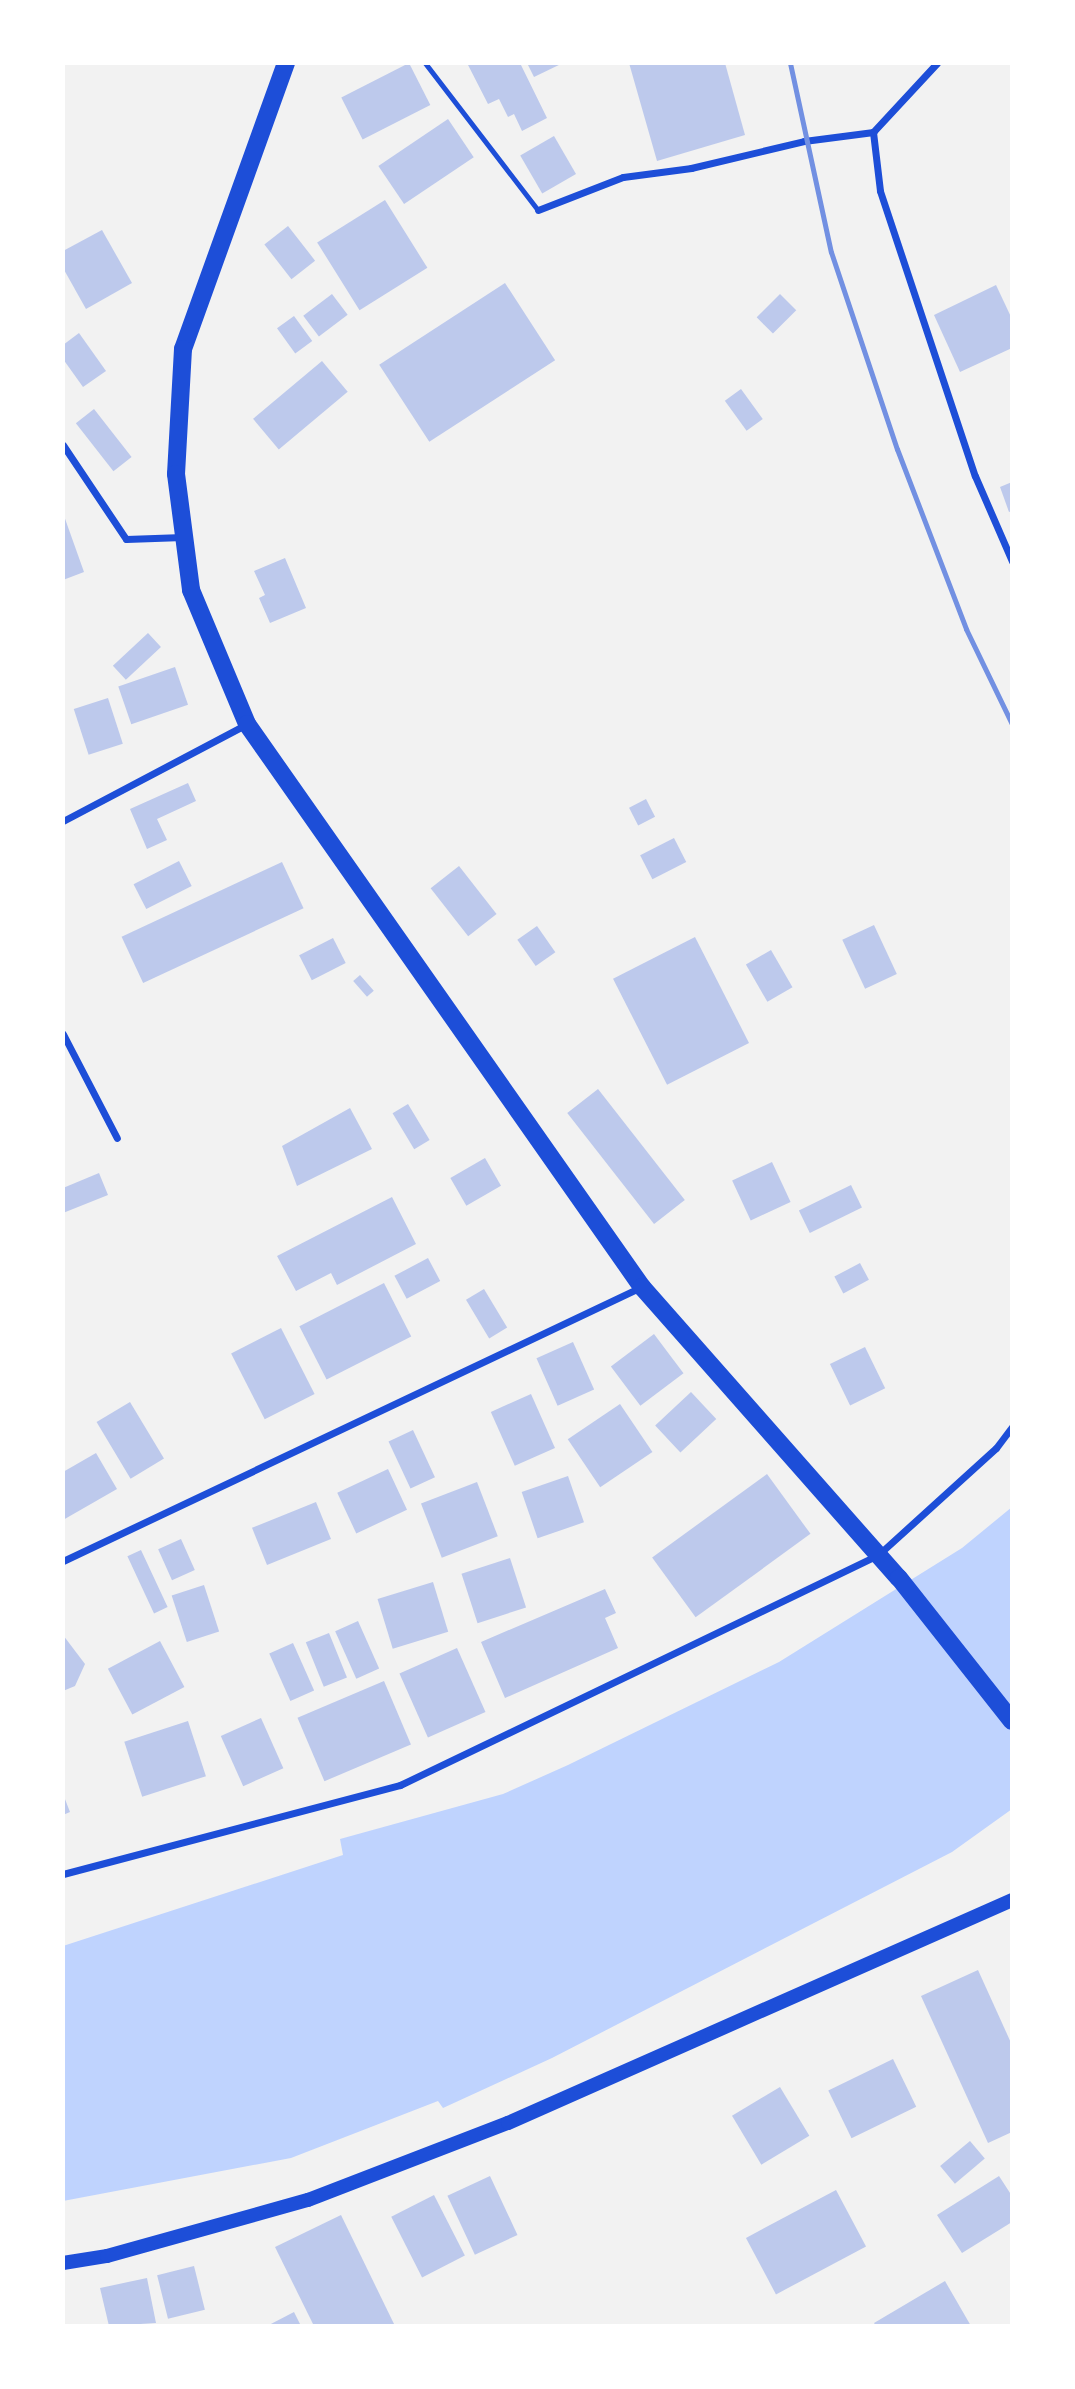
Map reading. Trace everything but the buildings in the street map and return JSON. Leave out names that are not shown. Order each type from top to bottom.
[{"type":"main road","points":[[286,63],[183,349],[176,474],[191,590],[247,724],[642,1286],[899,1578],[1012,1721]]},
{"type":"main road","points":[[63,2263],[107,2256],[320,2195],[508,2123],[1012,1900]]},
{"type":"street","points":[[538,210],[623,177],[691,167],[804,141],[873,132],[937,63]]},
{"type":"street","points":[[873,132],[880,191],[975,476],[1012,561]]},
{"type":"street","points":[[63,445],[127,539],[183,537]]},
{"type":"street","points":[[63,821],[247,724]]},
{"type":"street","points":[[63,1034],[117,1138]]},
{"type":"street","points":[[63,1561],[642,1286]]},
{"type":"street","points":[[63,1874],[400,1785],[878,1555],[996,1448],[1012,1427]]},
{"type":"lane","points":[[425,63],[538,210]]},
{"type":"water","points":[[1012,1507],[1012,1809],[952,1852],[552,2058],[443,2108],[438,2101],[291,2158],[63,2201],[63,1946],[343,1855],[340,1839],[503,1794],[568,1765],[779,1662],[962,1548]]},
{"type":"railway","points":[[790,63],[831,252],[897,449],[966,629],[1012,724]]}]
